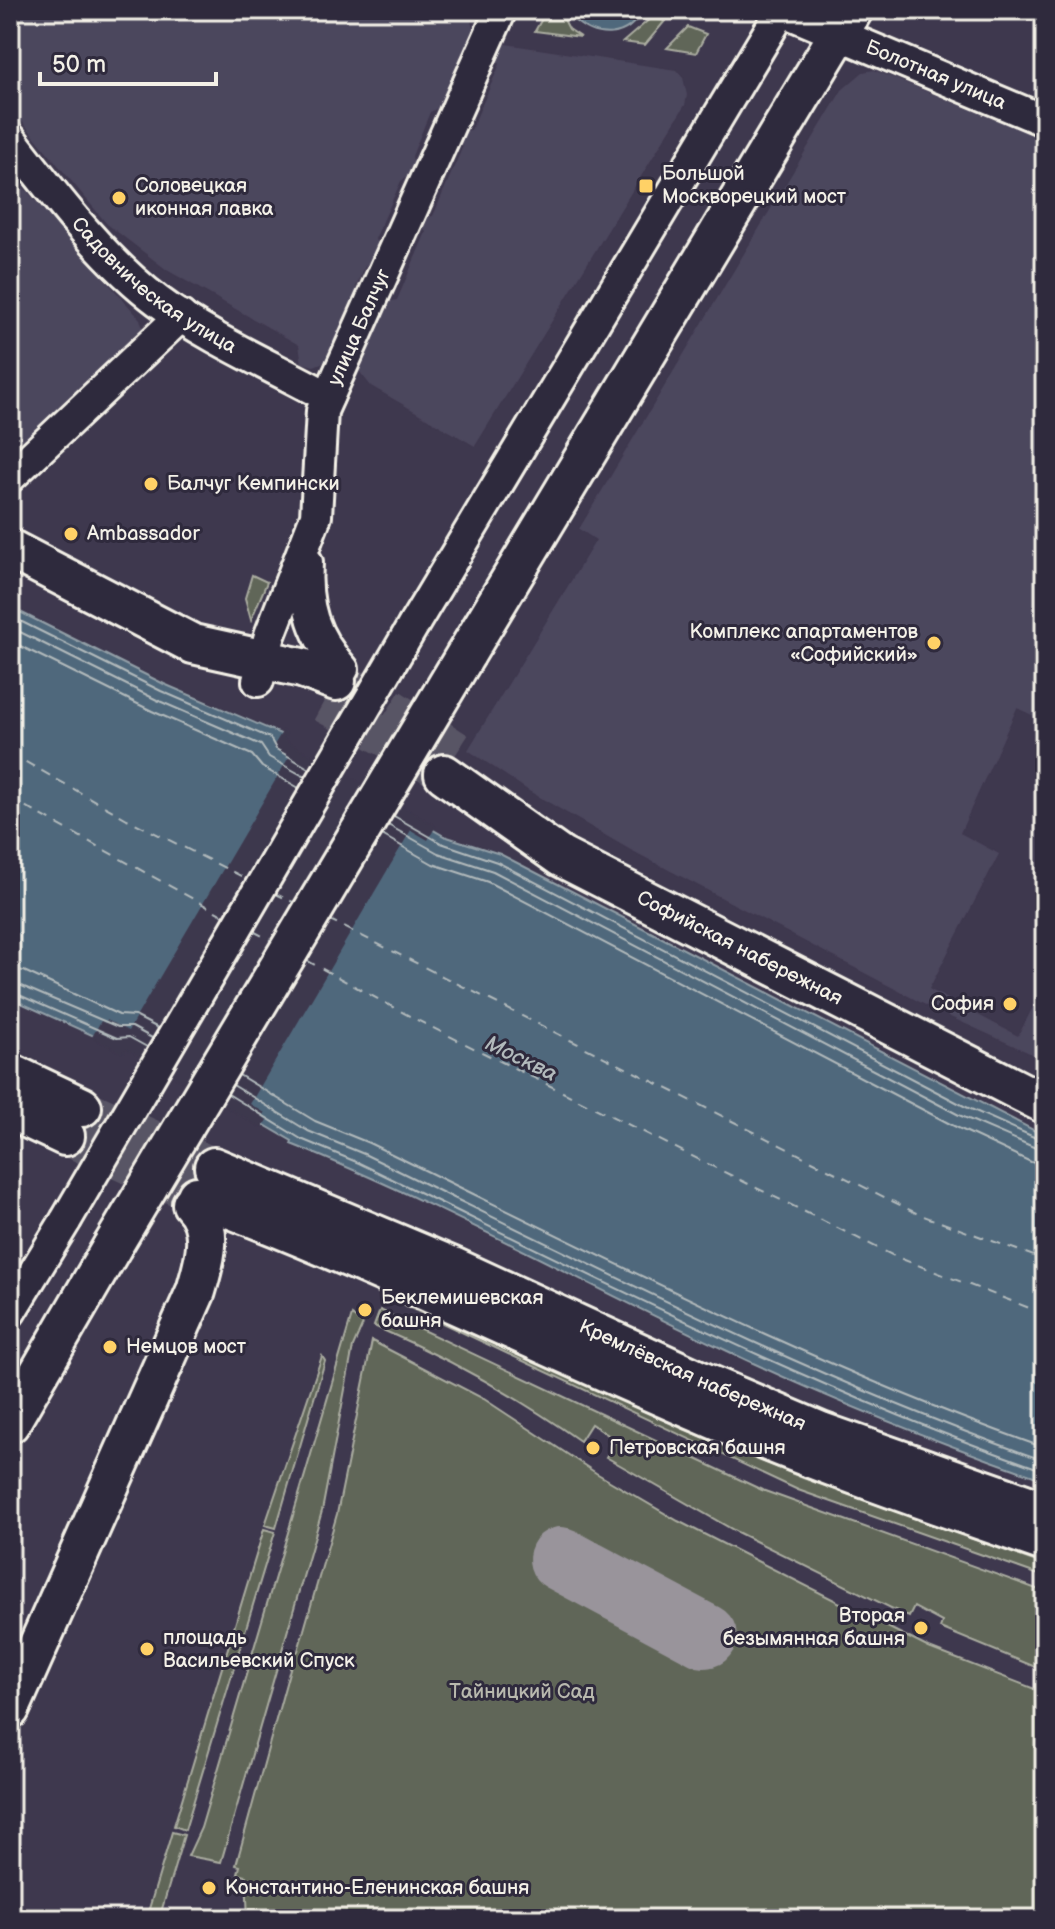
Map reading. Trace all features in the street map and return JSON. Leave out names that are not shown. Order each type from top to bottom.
[{"type":"main road","points":[[10,1423],[112,1247],[845,22]]},
{"type":"main road","points":[[10,549],[193,644],[261,670],[296,691],[334,684]]},
{"type":"main road","points":[[10,577],[167,656],[209,671],[261,670]]},
{"type":"main road","name":"Софийская набережная","points":[[1045,1075],[967,1039],[586,842],[451,763],[561,857],[1045,1104]]},
{"type":"main road","points":[[14,1085],[73,1121]]},
{"type":"main road","points":[[10,1709],[196,1291],[207,1245],[201,1189]]},
{"type":"main road","name":"Кремлёвская набережная","points":[[201,1189],[453,1267],[703,1382],[821,1432],[1045,1511]]},
{"type":"main road","name":"Кремлёвская набережная","points":[[201,1189],[677,1403],[810,1459],[1045,1542]]},
{"type":"street","name":"улица Балчуг","points":[[261,670],[309,540],[320,478],[322,411],[501,10]]},
{"type":"street","name":"Болотная улица","points":[[782,10],[845,22],[1045,121]]},
{"type":"street","points":[[10,1312],[414,624],[782,10]]},
{"type":"street","name":"Садовническая улица","points":[[10,138],[126,273],[181,316],[328,397]]},
{"type":"street","points":[[10,477],[181,316]]},
{"type":"street","points":[[309,540],[306,599],[310,619],[326,649],[334,684]]},
{"type":"shaded area","points":[[10,10],[476,10],[471,22],[475,33],[440,107],[430,112],[412,156],[414,167],[411,174],[401,181],[375,239],[379,249],[374,261],[365,266],[356,287],[358,299],[329,360],[314,366],[302,363],[299,345],[167,270],[107,224],[10,107]]},
{"type":"shaded area","points":[[499,43],[676,70],[683,78],[687,95],[685,105],[475,446],[371,386],[359,371],[386,302],[397,300],[426,232],[420,223],[422,218],[433,216],[463,146],[457,138],[461,131],[471,130],[500,64],[494,55]]},
{"type":"shaded area","points":[[874,70],[1045,140],[1045,721],[1017,708],[960,833],[999,854],[929,989],[1018,1036],[1045,984],[1045,1060],[935,1010],[629,849],[529,791],[468,750],[596,540],[579,529],[842,90],[863,72]]},
{"type":"shaded area","points":[[10,172],[140,319],[143,329],[10,462]]},
{"type":"green space","points":[[547,10],[559,10],[569,29],[581,37],[535,31]]},
{"type":"green space","points":[[652,17],[665,21],[645,45],[623,42]]},
{"type":"green space","points":[[688,27],[706,34],[696,53],[667,48]]},
{"type":"green space","points":[[252,575],[267,582],[251,620],[245,598]]},
{"type":"green space","points":[[402,1299],[681,1428],[803,1478],[1045,1565],[1045,1577],[798,1490],[406,1306]]},
{"type":"green space","points":[[380,1310],[762,1490],[1045,1592],[1045,1671],[940,1628],[942,1622],[914,1607],[909,1617],[737,1532],[606,1457],[616,1440],[591,1424],[580,1441],[480,1378],[374,1326]]},
{"type":"green space","points":[[352,1315],[363,1324],[353,1347],[322,1511],[221,1862],[188,1856],[201,1828]]},
{"type":"green space","name":"Тайницкий Сад","points":[[372,1341],[484,1399],[596,1473],[678,1521],[929,1648],[1045,1693],[1045,1919],[248,1919],[246,1876],[238,1874],[240,1866],[236,1865],[294,1654],[298,1651],[337,1514]]},
{"type":"green space","points":[[322,1356],[325,1361],[276,1528],[265,1525]]},
{"type":"green space","points":[[264,1529],[275,1532],[185,1830],[174,1826]]},
{"type":"green space","points":[[172,1832],[184,1835],[159,1919],[146,1919]]},
{"type":"water","points":[[572,10],[642,10],[629,27],[611,34],[582,26],[573,19]]},
{"type":"water","name":"Москва","points":[[10,607],[164,684],[283,735],[280,742],[444,836],[500,854],[1045,1136],[1045,1480],[880,1418],[759,1366],[453,1216],[291,1144],[292,1141],[126,1044],[123,1049],[10,998]]},
{"type":"pier","points":[[283,730],[287,734],[284,740],[436,826],[428,840],[411,830],[250,1104],[265,1113],[263,1117],[267,1120],[262,1128],[127,1049],[122,1053],[92,1037],[101,1021],[105,1023],[107,1020],[128,1031],[289,757],[273,747]]},
{"type":"ferry route","points":[[10,753],[127,819],[247,879]]},
{"type":"ferry route","points":[[10,798],[226,917]]},
{"type":"ferry route","points":[[274,893],[297,904]]},
{"type":"ferry route","points":[[328,919],[918,1214],[1045,1260]]},
{"type":"ferry route","points":[[253,931],[272,941]]},
{"type":"ferry route","points":[[306,960],[413,1018],[894,1256],[1045,1314]]},
{"type":"taxiway","points":[[561,1559],[705,1636]]},
{"type":"tunnel","points":[[339,681],[382,702],[458,751]]},
{"type":"tunnel","points":[[323,703],[412,752],[444,774]]},
{"type":"tunnel","points":[[82,1107],[214,1167]]},
{"type":"tunnel","points":[[65,1136],[197,1196]]},
{"type":"place","name":"Большой Москворецкий мост","points":[[646,186]]},
{"type":"place","name":"Соловецкая иконная лавка","points":[[119,198]]},
{"type":"place","name":"Балчуг Кемпински","points":[[151,484]]},
{"type":"place","name":"Ambassador","points":[[71,534]]},
{"type":"place","name":"Комплекс апартаментов «Софийский»","points":[[934,643]]},
{"type":"place","name":"София","points":[[1010,1004]]},
{"type":"place","name":"Беклемишевская башня","points":[[365,1310]]},
{"type":"place","name":"Немцов мост","points":[[110,1347]]},
{"type":"place","name":"Петровская башня","points":[[593,1448]]},
{"type":"place","name":"Вторая безымянная башня","points":[[921,1628]]},
{"type":"place","name":"площадь Васильевский Спуск","points":[[147,1649]]},
{"type":"place","name":"Константино-Еленинская башня","points":[[209,1888]]}]
